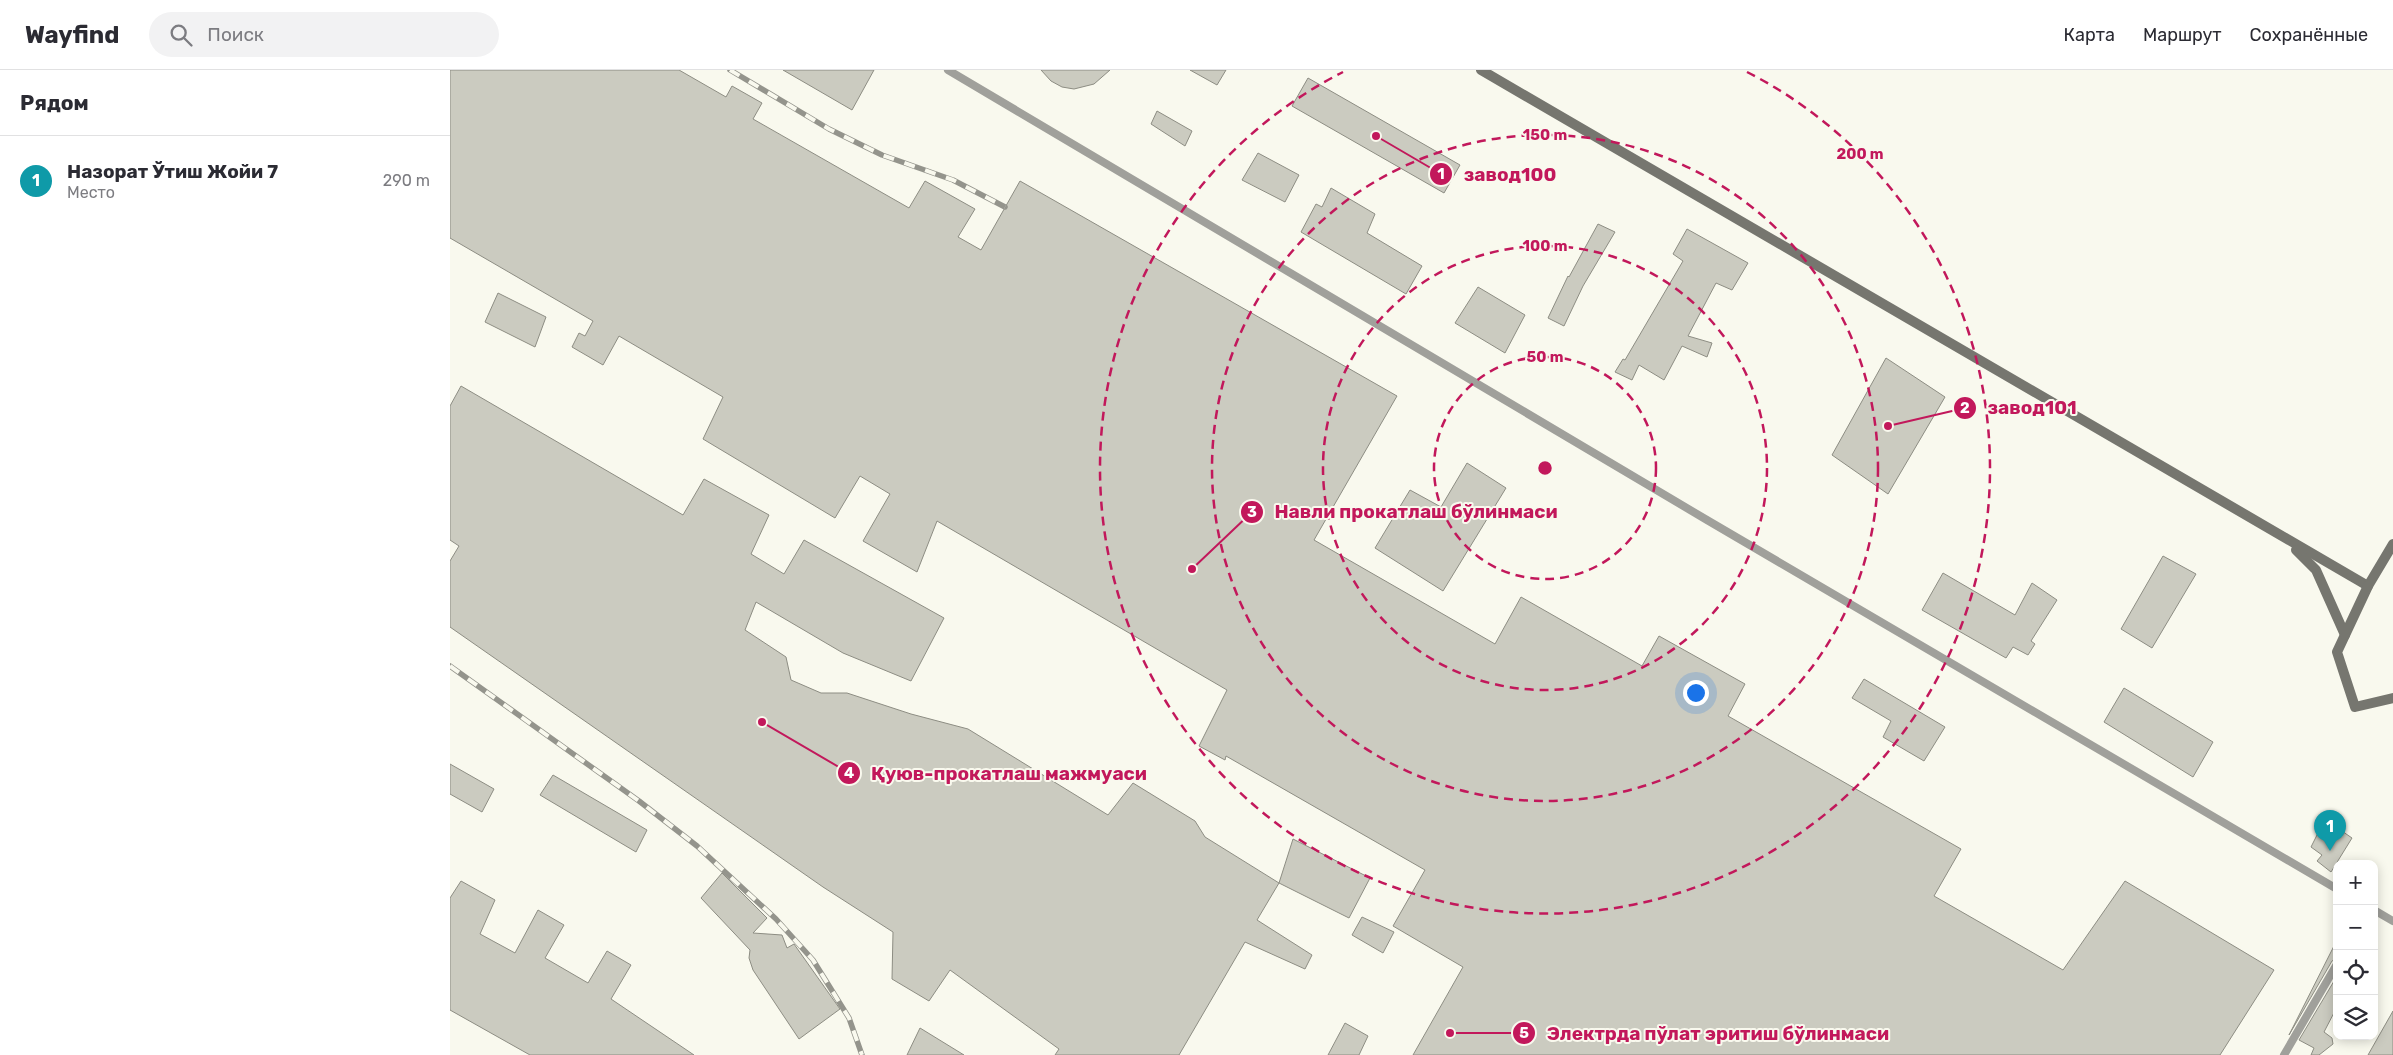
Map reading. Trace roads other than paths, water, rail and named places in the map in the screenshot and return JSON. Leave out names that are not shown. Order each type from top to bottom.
[{"type":"street","points":[[1481,70],[2368,586]]},
{"type":"street","points":[[2287,540],[2316,570],[2345,635]]},
{"type":"street","points":[[2393,544],[2368,586],[2337,652],[2355,707],[2393,698]]},
{"type":"lane","points":[[948,70],[1707,520],[2333,886]]},
{"type":"lane","points":[[2378,913],[2393,922]]},
{"type":"lane","points":[[2284,1055],[2333,971]]},
{"type":"railway","points":[[730,70],[829,129],[882,155],[953,180],[1005,207]]},
{"type":"railway","points":[[450,666],[639,801],[697,846],[776,919],[813,960],[849,1018],[862,1055]]},
{"type":"place","name":"завод100","points":[[1376,136]]},
{"type":"place","name":"завод101","points":[[1888,426]]},
{"type":"place","name":"Навли прокатлаш бўлинмаси","points":[[1192,569]]},
{"type":"place","name":"Қуюв-прокатлаш мажмуаси","points":[[762,722]]},
{"type":"place","name":"Назорат Ўтиш Жойи 7","points":[[2330,851]]},
{"type":"place","name":"Электрда пўлат эритиш бўлинмаси","points":[[1450,1033]]}]
